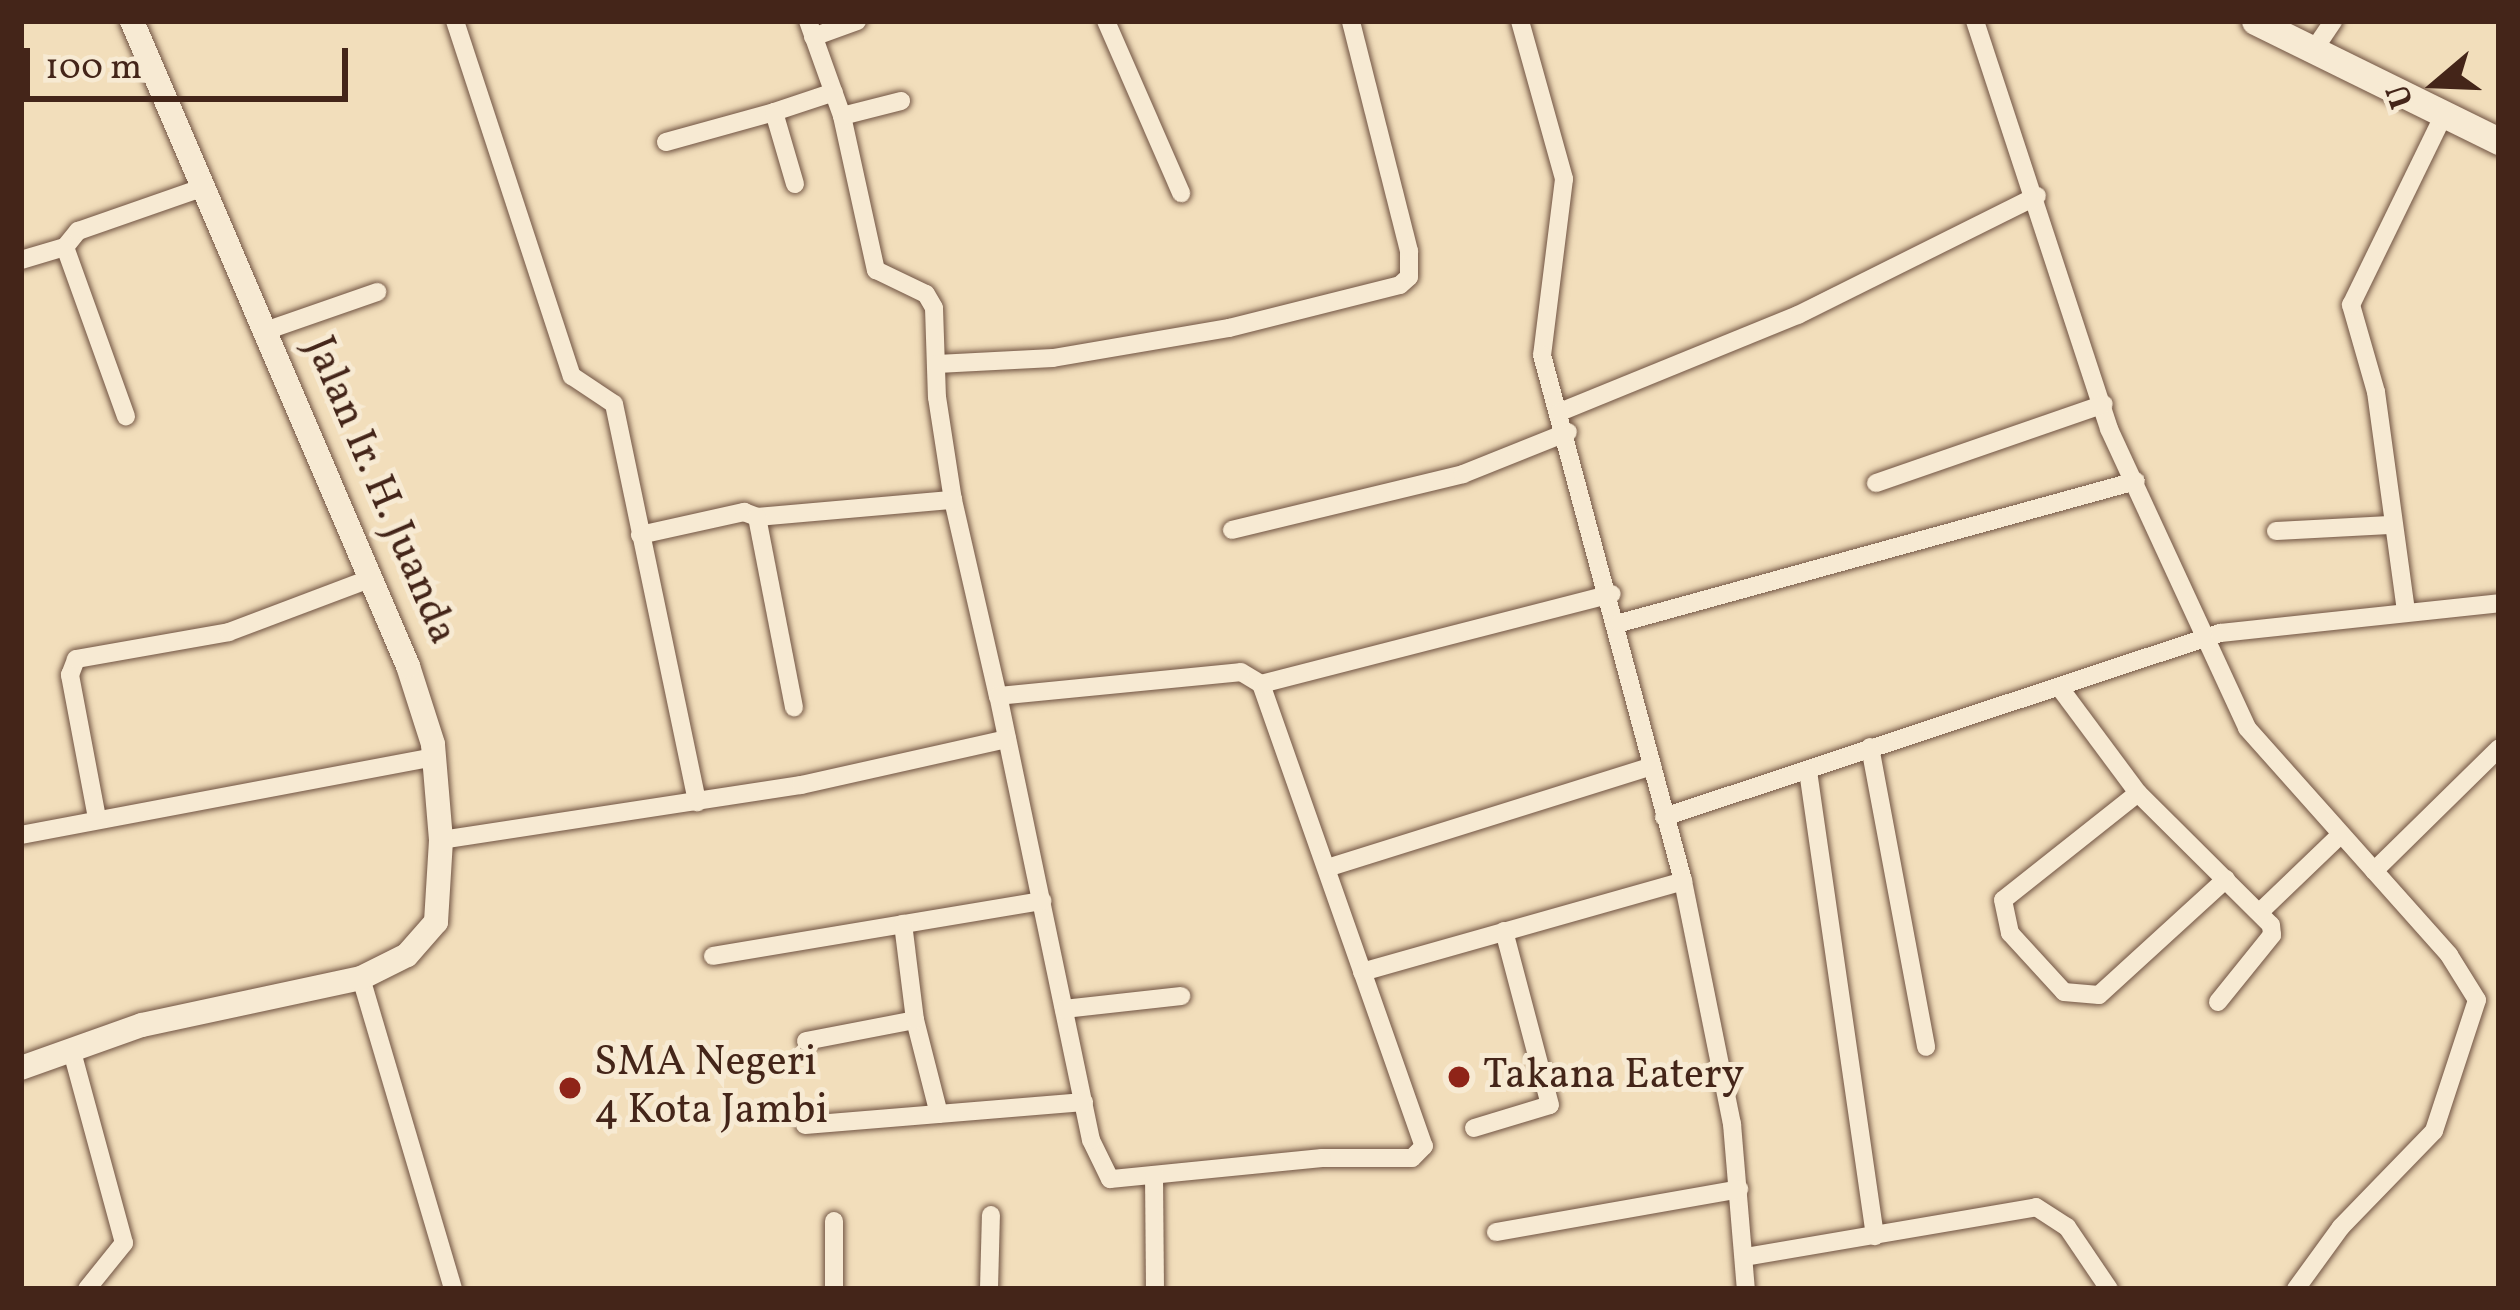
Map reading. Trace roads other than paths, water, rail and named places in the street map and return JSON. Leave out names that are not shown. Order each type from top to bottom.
[{"type":"main road","points":[[2254,21],[2499,141]]},
{"type":"street","name":"Jalan Ir. H. Juanda","points":[[21,1068],[71,1048],[361,979],[407,955],[436,922],[441,840],[433,757],[372,578],[132,21]]},
{"type":"street","points":[[455,21],[572,376],[614,404],[697,802]]},
{"type":"street","points":[[856,21],[810,29],[842,116],[872,260],[882,276],[932,300],[953,500],[1084,1102],[1105,1176],[1422,1151],[1261,684],[1241,672],[998,695]]},
{"type":"street","points":[[1106,21],[1181,193]]},
{"type":"street","points":[[937,364],[1053,358],[1229,328],[1400,285],[1409,277],[1409,251],[1352,21]]},
{"type":"street","points":[[1520,21],[1564,179],[1540,336],[1620,623],[1683,881],[1738,1190],[1746,1289]]},
{"type":"street","points":[[1975,21],[2104,404],[2247,728],[2338,837],[2374,872],[2477,1000],[2499,1009]]},
{"type":"street","points":[[2313,51],[2332,21]]},
{"type":"street","points":[[666,142],[834,92]]},
{"type":"street","points":[[842,116],[902,101]]},
{"type":"street","points":[[773,112],[795,184]]},
{"type":"street","points":[[2405,611],[2376,392],[2351,305],[2443,116]]},
{"type":"street","points":[[21,260],[65,247],[78,231],[204,188]]},
{"type":"street","points":[[1560,412],[1798,315],[2037,196]]},
{"type":"street","points":[[65,247],[126,416]]},
{"type":"street","points":[[265,331],[376,292]]},
{"type":"street","points":[[1876,483],[2104,404]]},
{"type":"street","points":[[1232,530],[1462,474],[1568,432]]},
{"type":"street","points":[[1620,623],[2136,481]]},
{"type":"street","points":[[640,535],[744,512],[758,517],[953,500]]},
{"type":"street","points":[[758,517],[794,707]]},
{"type":"street","points":[[2276,531],[2390,525]]},
{"type":"street","points":[[98,818],[70,675],[76,659],[229,632],[372,578]]},
{"type":"street","points":[[1261,684],[1612,593]]},
{"type":"street","points":[[1664,817],[2210,636],[2499,603]]},
{"type":"street","points":[[2060,688],[2138,794],[2262,910],[2272,935],[2218,1002]]},
{"type":"street","points":[[441,840],[697,802],[1007,739]]},
{"type":"street","points":[[1870,748],[1926,1047]]},
{"type":"street","points":[[2374,872],[2499,748]]},
{"type":"street","points":[[21,835],[433,757]]},
{"type":"street","points":[[1327,868],[1652,766]]},
{"type":"street","points":[[1808,771],[1875,1237]]},
{"type":"street","points":[[2138,794],[2003,900],[2010,933],[2064,992],[2098,995],[2226,879]]},
{"type":"street","points":[[2262,910],[2338,837]]},
{"type":"street","points":[[1362,972],[1683,881]]},
{"type":"street","points":[[713,956],[1042,901]]},
{"type":"street","points":[[903,924],[915,1020],[939,1114]]},
{"type":"street","points":[[1474,1127],[1550,1105],[1504,932]]},
{"type":"street","points":[[361,979],[453,1289]]},
{"type":"street","points":[[1064,1009],[1181,996]]},
{"type":"street","points":[[2296,1289],[2341,1227],[2434,1131],[2477,1000]]},
{"type":"street","points":[[806,1042],[915,1020]]},
{"type":"street","points":[[71,1048],[123,1228],[122,1255],[87,1289]]},
{"type":"street","points":[[805,1125],[1084,1102]]},
{"type":"street","points":[[1154,1175],[1155,1289]]},
{"type":"street","points":[[1496,1232],[1738,1190]]},
{"type":"street","points":[[1745,1257],[2036,1207],[2067,1227],[2109,1289]]},
{"type":"street","points":[[988,1289],[991,1215]]},
{"type":"street","points":[[834,1289],[835,1221]]},
{"type":"place","name":"Takana Eatery","points":[[1459,1077]]},
{"type":"place","name":"SMA Negeri 4 Kota Jambi","points":[[570,1088]]}]
